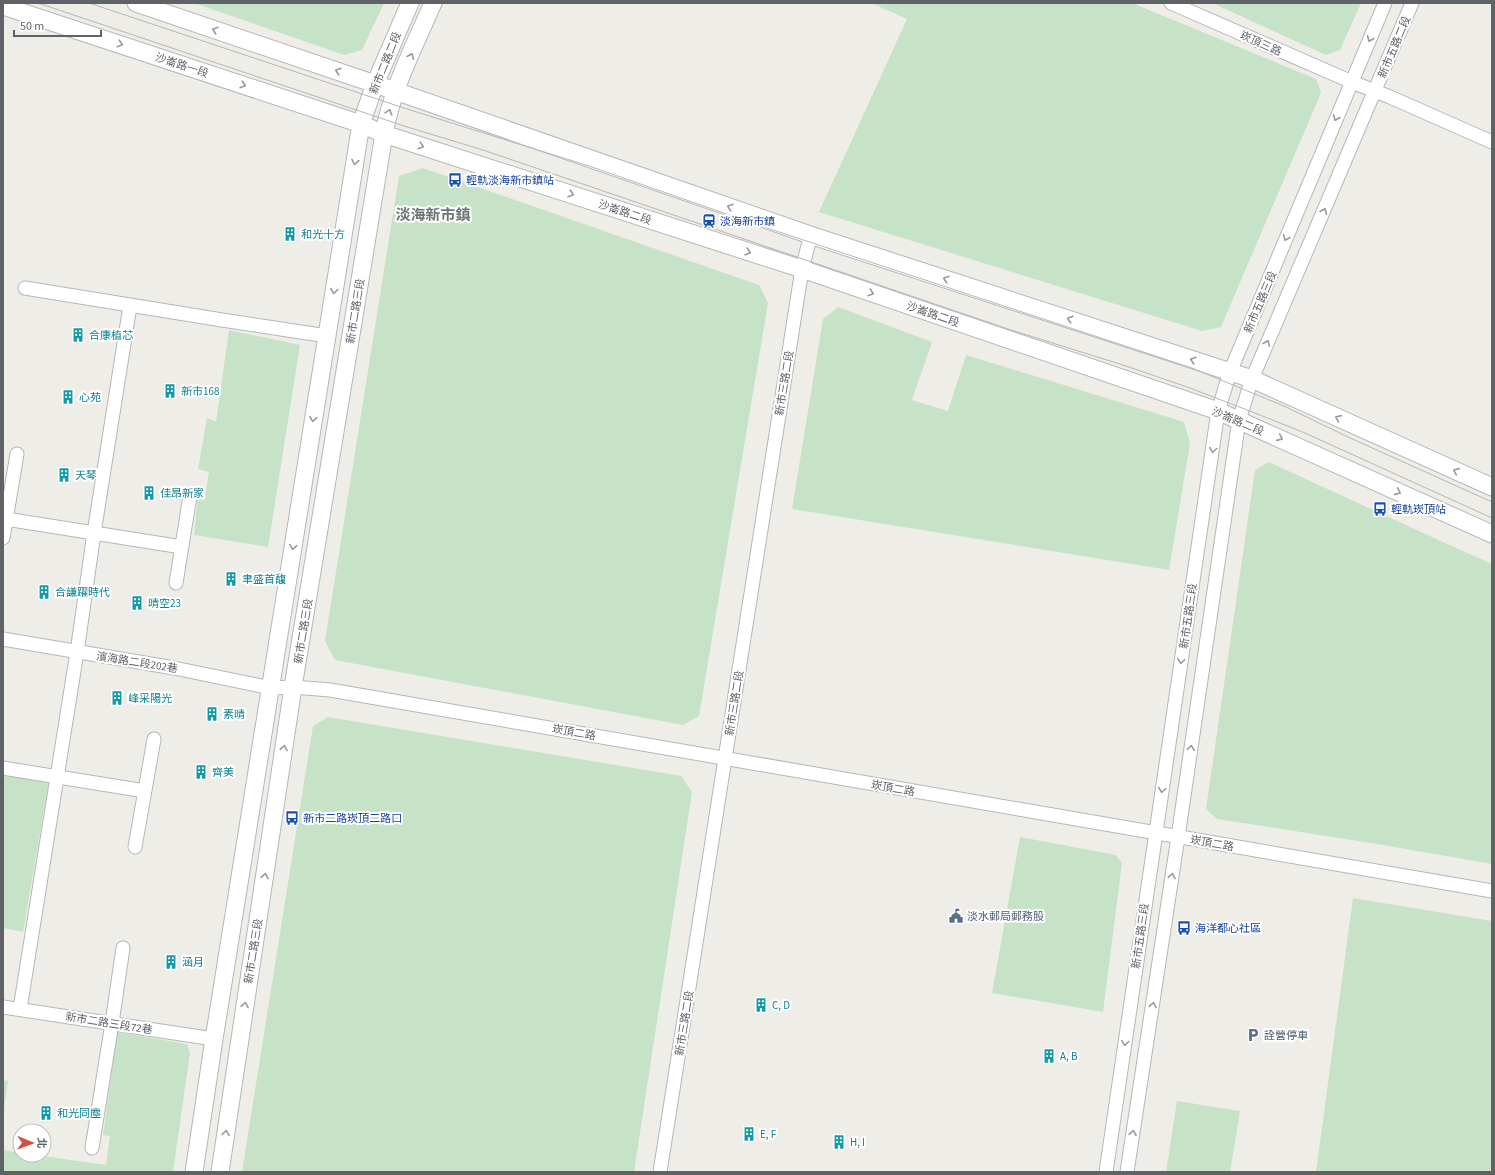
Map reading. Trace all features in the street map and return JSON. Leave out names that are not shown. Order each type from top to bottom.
[{"type":"street","points":[[136,3],[813,236],[1252,379],[1492,487]]},
{"type":"street","name":"新市二路二段","points":[[361,124],[375,84],[410,3]]},
{"type":"street","name":"新市二路二段","points":[[396,92],[433,3]]},
{"type":"street","name":"崁頂三路","points":[[1171,3],[1375,91]]},
{"type":"street","points":[[1352,82],[1385,3]]},
{"type":"street","name":"新市五路二段","points":[[1375,91],[1412,3]]},
{"type":"street","name":"沙崙路一段","points":[[3,6],[361,124]]},
{"type":"street","name":"新市五路三段","points":[[1106,1172],[1218,411],[1230,372],[1352,82]]},
{"type":"street","points":[[1375,91],[1492,142]]},
{"type":"street","name":"新市五路三段","points":[[1127,1172],[1239,420],[1252,379],[1375,91]]},
{"type":"street","name":"新市二路三段","points":[[220,1172],[293,688],[386,120],[396,92]]},
{"type":"street","name":"新市二路三段","points":[[194,1172],[326,336],[361,124]]},
{"type":"street","name":"沙崙路二段","points":[[361,124],[384,134],[802,269],[1218,411],[1492,534]]},
{"type":"street","name":"新市三路二段","points":[[660,1172],[802,269],[809,242],[813,236]]},
{"type":"street","points":[[25,288],[130,306],[326,336]]},
{"type":"street","points":[[20,1009],[130,306]]},
{"type":"street","points":[[3,538],[17,454]]},
{"type":"street","points":[[176,583],[190,496]]},
{"type":"street","points":[[6,519],[182,547]]},
{"type":"street","name":"濱海路二段202巷","points":[[3,639],[174,668],[271,688],[293,688]]},
{"type":"street","name":"崁頂二路","points":[[293,688],[330,690],[1492,891]]},
{"type":"street","points":[[135,847],[154,739]]},
{"type":"street","points":[[3,768],[145,791]]},
{"type":"street","points":[[92,1148],[112,1023],[122,948]]},
{"type":"street","name":"新市二路三段72巷","points":[[3,1007],[214,1039]]},
{"type":"green space","points":[[194,3],[384,3],[362,50],[344,55]]},
{"type":"green space","points":[[871,3],[1132,3],[1316,79],[1321,93],[1221,327],[1202,331],[819,212],[907,19]]},
{"type":"green space","points":[[1212,3],[1361,3],[1340,50],[1326,55]]},
{"type":"green space","points":[[423,168],[759,285],[768,303],[699,716],[683,725],[335,660],[325,641],[399,176]]},
{"type":"green space","points":[[838,307],[932,342],[912,400],[948,411],[966,355],[1184,422],[1190,443],[1169,570],[792,509],[823,319]]},
{"type":"green space","points":[[229,330],[300,345],[268,547],[194,535],[198,495],[205,497],[209,472],[198,469],[207,418],[216,422]]},
{"type":"green space","points":[[1269,462],[1492,564],[1492,864],[1217,819],[1206,809],[1255,470]]},
{"type":"green space","points":[[328,717],[681,776],[692,792],[634,1172],[242,1172],[313,726]]},
{"type":"green space","points":[[3,773],[49,781],[23,932],[3,928]]},
{"type":"green space","points":[[1020,837],[1116,855],[1122,863],[1103,1012],[992,993]]},
{"type":"green space","points":[[1353,898],[1492,921],[1492,1172],[1316,1172]]},
{"type":"green space","points":[[117,1032],[187,1044],[190,1053],[173,1172],[3,1172],[3,1150],[12,1152],[12,1163],[52,1163],[52,1157],[106,1165],[110,1136],[103,1135]]},
{"type":"green space","points":[[3,1080],[8,1081],[3,1115]]},
{"type":"green space","points":[[1177,1101],[1240,1111],[1230,1172],[1166,1172]]},
{"type":"tram line","points":[[38,3],[404,126],[483,150],[1011,330],[1123,365],[1190,388],[1305,433],[1492,518]]},
{"type":"tram line","points":[[89,3],[407,109],[589,166],[758,225],[1192,368],[1286,407],[1348,437],[1492,502]]},
{"type":"place","name":"輕軌淡海新市鎮站","points":[[455,180]]},
{"type":"place","name":"淡海新市鎮","points":[[709,221]]},
{"type":"place","name":"和光十方","points":[[290,234]]},
{"type":"place","name":"合康植芯","points":[[78,335]]},
{"type":"place","name":"新市168","points":[[170,391]]},
{"type":"place","name":"心苑","points":[[68,397]]},
{"type":"place","name":"天琴","points":[[64,475]]},
{"type":"place","name":"佳昂新家","points":[[149,493]]},
{"type":"place","name":"輕軌崁頂站","points":[[1380,509]]},
{"type":"place","name":"聿盛首馥","points":[[231,579]]},
{"type":"place","name":"合謙躍時代","points":[[44,592]]},
{"type":"place","name":"晴空23","points":[[137,603]]},
{"type":"place","name":"峰采陽光","points":[[117,698]]},
{"type":"place","name":"素晴","points":[[212,714]]},
{"type":"place","name":"齊美","points":[[201,772]]},
{"type":"place","name":"新市二路崁頂二路口","points":[[292,818]]},
{"type":"place","name":"淡水郵局郵務股","points":[[956,916]]},
{"type":"place","name":"海洋都心社區","points":[[1184,928]]},
{"type":"place","name":"涵月","points":[[171,962]]},
{"type":"place","name":"C, D","points":[[761,1005]]},
{"type":"place","name":"詮營停車","points":[[1253,1035]]},
{"type":"place","name":"A, B","points":[[1049,1056]]},
{"type":"place","name":"和光同塵","points":[[46,1113]]},
{"type":"place","name":"E, F","points":[[749,1134]]},
{"type":"place","name":"H, I","points":[[839,1142]]},
{"type":"district","name":"淡海新市鎮","points":[[433,215]]}]
